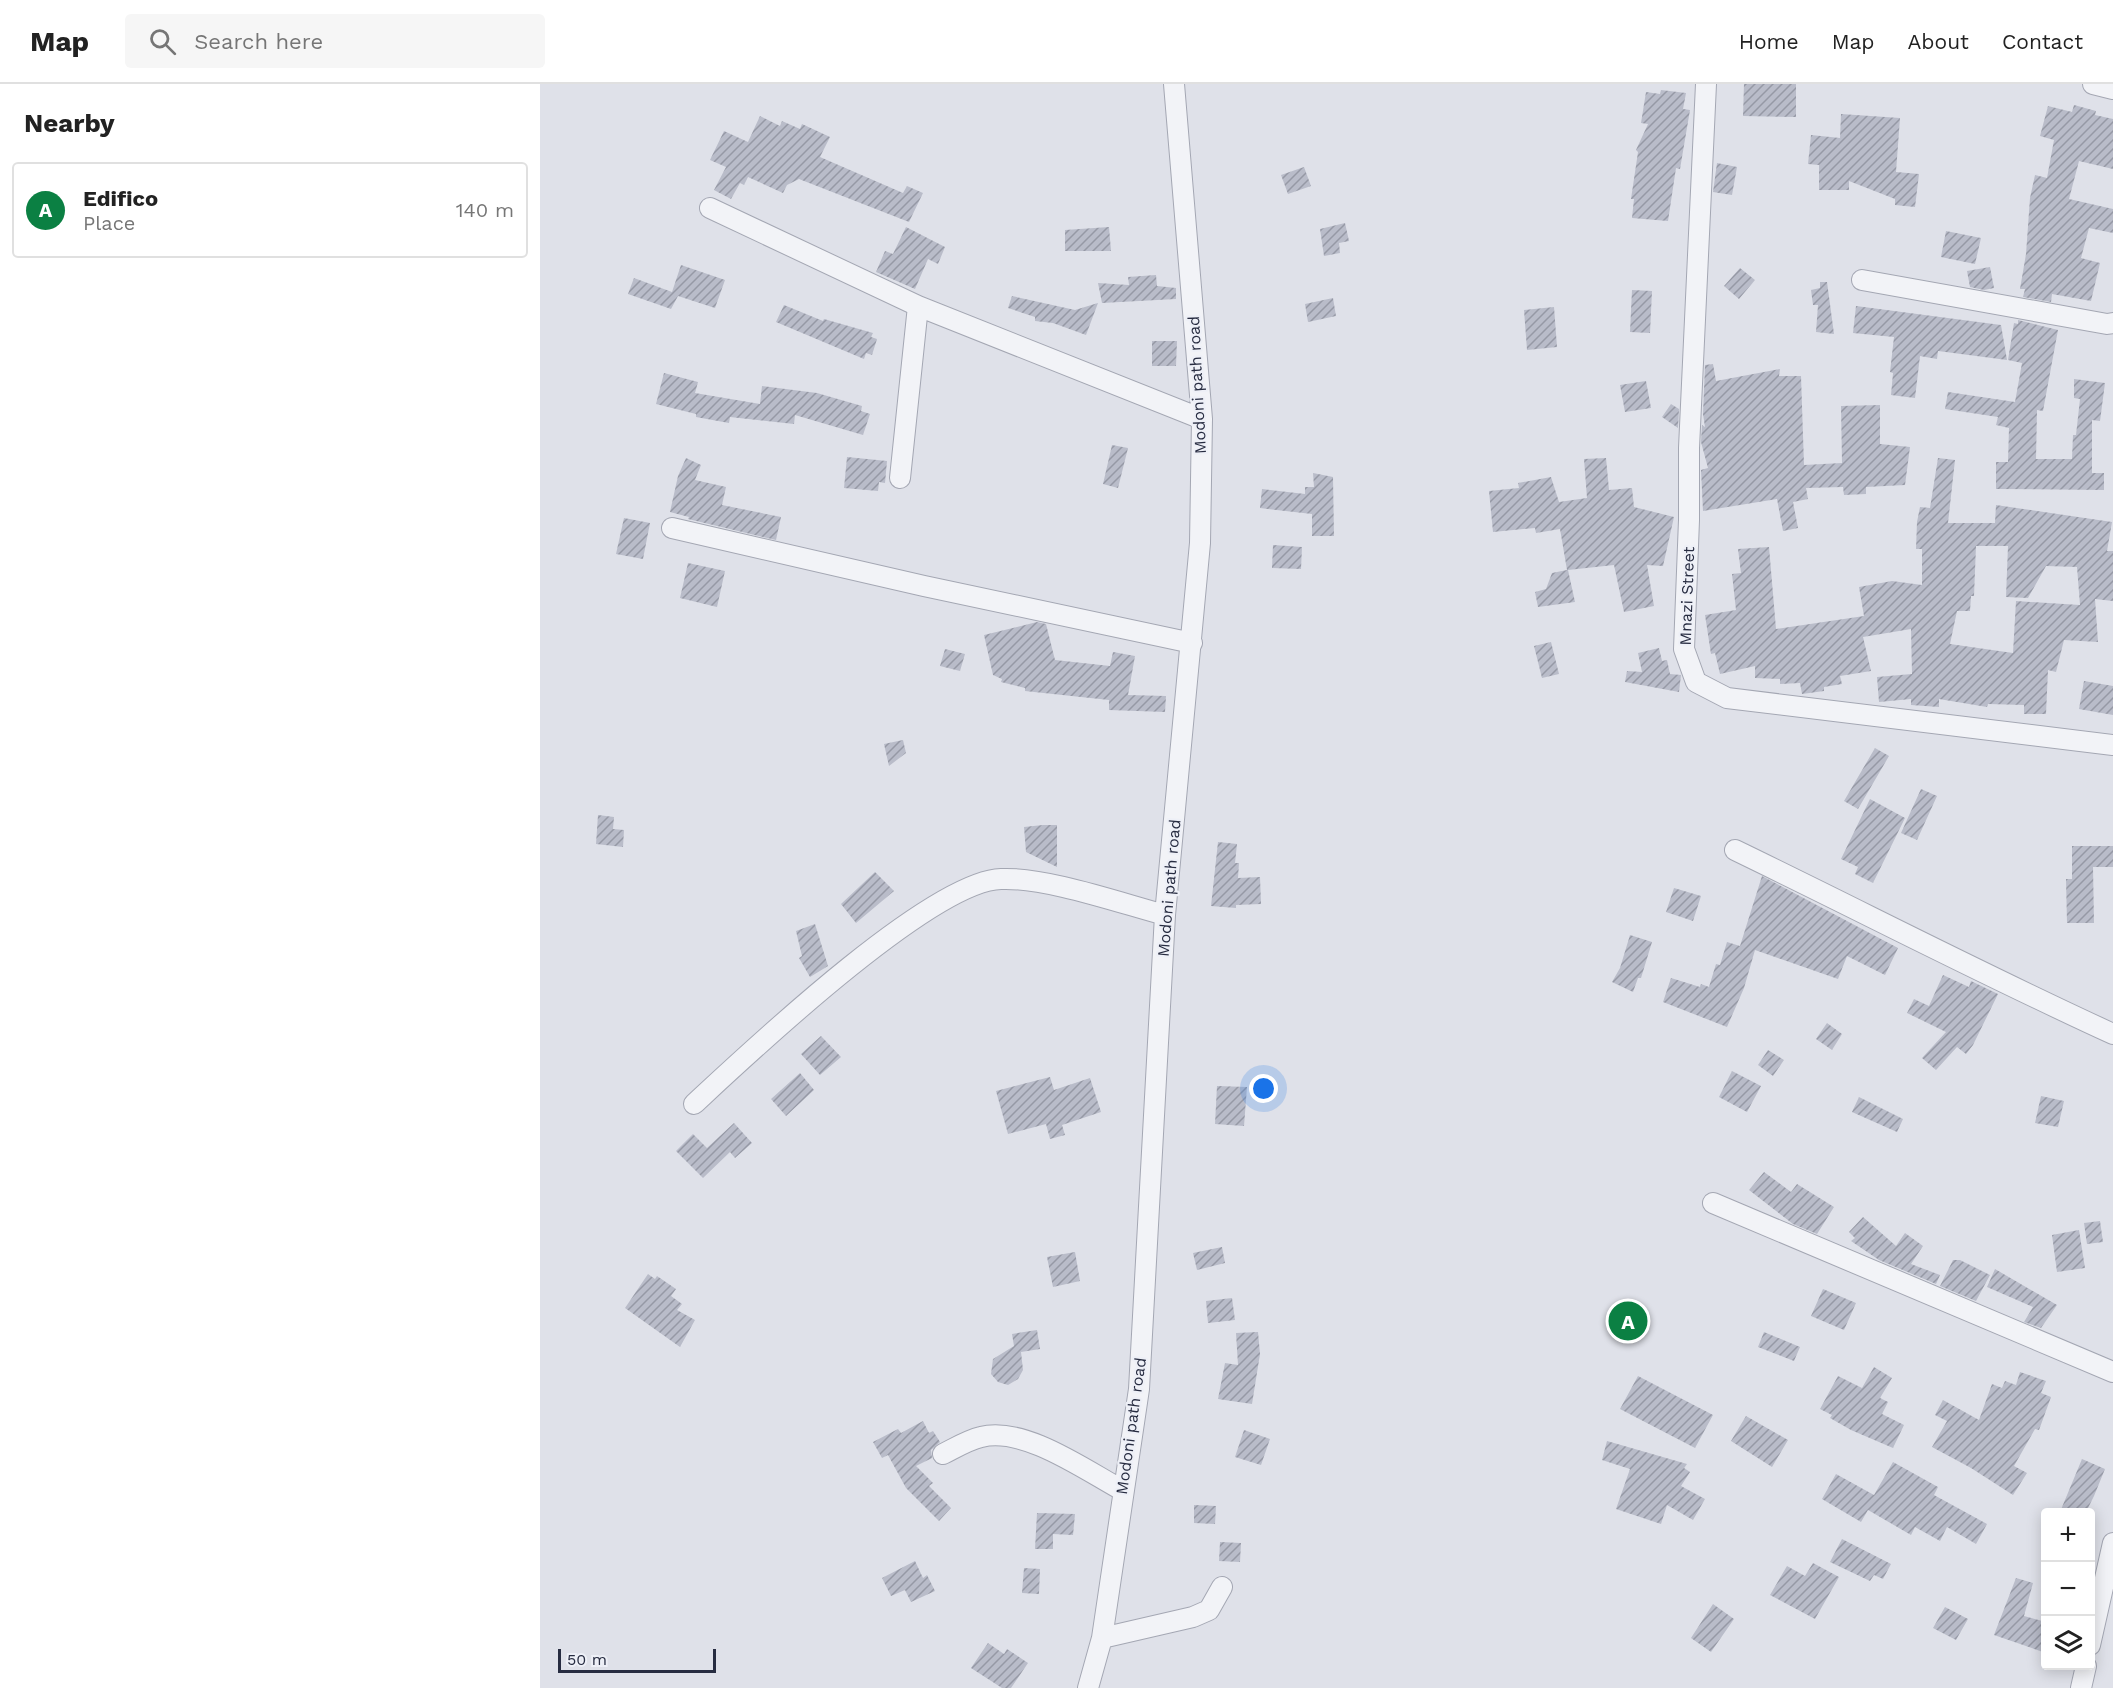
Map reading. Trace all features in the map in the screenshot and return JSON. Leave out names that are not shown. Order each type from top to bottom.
[{"type":"street","name":"Modoni path road","points":[[1088,1688],[1102,1638],[1122,1490],[1139,1389],[1165,915],[1200,543],[1202,419],[1174,84]]},
{"type":"street","name":"Mnazi Street","points":[[1706,84],[1689,436],[1689,520],[1684,649],[1696,682],[1727,698],[2113,745]]},
{"type":"street","points":[[2093,84],[2113,89]]},
{"type":"street","points":[[710,208],[918,306],[1202,419]]},
{"type":"street","points":[[1862,279],[2107,324],[2113,322]]},
{"type":"street","points":[[900,478],[918,306]]},
{"type":"street","points":[[672,528],[924,586],[1192,643]]},
{"type":"street","points":[[1735,850],[1913,936],[2008,986],[2113,1034]]},
{"type":"street","points":[[694,1104],[786,1019],[830,984],[893,935],[950,896],[978,882],[1002,878],[1027,881],[1165,915]]},
{"type":"street","points":[[1713,1203],[2113,1372]]},
{"type":"street","points":[[943,1454],[981,1437],[1008,1435],[1036,1445],[1122,1490]]},
{"type":"street","points":[[2095,1626],[2113,1543]]},
{"type":"street","points":[[1102,1638],[1193,1617],[1209,1610],[1222,1587]]},
{"type":"street","points":[[2081,1688],[2085,1670]]},
{"type":"building","points":[[1744,84],[1796,84],[1796,117],[1743,116]]},
{"type":"building","points":[[1661,90],[1686,93],[1683,109],[1690,110],[1680,169],[1676,168],[1668,221],[1632,218],[1634,199],[1631,199],[1638,152],[1636,150],[1648,124],[1641,123],[1646,92],[1660,94]]},
{"type":"building","points":[[2074,105],[2096,111],[2095,115],[2113,119],[2113,169],[2079,161],[2069,199],[2113,209],[2113,233],[2089,228],[2081,258],[2100,263],[2091,301],[2052,294],[2051,302],[2023,297],[2025,289],[2020,289],[2026,254],[2030,198],[2035,175],[2047,178],[2054,140],[2040,136],[2048,106],[2072,112]]},
{"type":"building","points":[[1841,114],[1900,118],[1896,172],[1919,174],[1915,207],[1895,205],[1895,199],[1849,181],[1849,190],[1819,190],[1819,165],[1808,164],[1811,135],[1840,138]]},
{"type":"building","points":[[760,116],[780,126],[782,121],[800,129],[802,124],[830,137],[820,157],[903,193],[907,186],[923,193],[909,222],[799,179],[787,185],[783,193],[748,177],[744,185],[740,183],[731,199],[714,190],[726,167],[710,160],[724,131],[748,142]]},
{"type":"building","points":[[1717,163],[1737,167],[1732,195],[1713,192]]},
{"type":"building","points":[[1304,167],[1311,186],[1288,194],[1281,175]]},
{"type":"building","points":[[1345,223],[1349,241],[1339,243],[1340,253],[1324,256],[1320,229]]},
{"type":"building","points":[[906,227],[945,247],[938,264],[928,259],[915,289],[876,272],[885,251],[893,254]]},
{"type":"building","points":[[1109,227],[1111,251],[1065,251],[1065,230]]},
{"type":"building","points":[[1946,231],[1981,238],[1975,264],[1941,257]]},
{"type":"building","points":[[681,265],[725,280],[715,308],[678,296],[671,309],[628,294],[634,278],[672,292]]},
{"type":"building","points":[[1990,267],[1994,288],[1984,290],[1970,287],[1967,271]]},
{"type":"building","points":[[1740,268],[1755,280],[1739,299],[1724,286]]},
{"type":"building","points":[[1156,275],[1157,286],[1176,288],[1176,299],[1102,303],[1098,283],[1129,285],[1128,277]]},
{"type":"building","points":[[1820,282],[1827,282],[1834,334],[1816,332],[1818,305],[1813,305],[1811,290],[1820,288]]},
{"type":"building","points":[[1632,290],[1652,291],[1650,333],[1630,332]]},
{"type":"building","points":[[1012,296],[1075,310],[1098,303],[1086,335],[1053,323],[1035,321],[1035,317],[1008,308]]},
{"type":"building","points":[[1333,298],[1336,316],[1308,322],[1305,304]]},
{"type":"building","points":[[784,305],[823,321],[824,319],[873,333],[871,337],[877,339],[872,355],[866,353],[864,359],[776,322]]},
{"type":"building","points":[[1856,306],[2001,325],[2007,360],[1938,351],[1937,359],[1920,356],[1915,398],[1891,395],[1893,373],[1890,372],[1894,337],[1853,333]]},
{"type":"building","points":[[1554,307],[1557,347],[1527,350],[1524,310]]},
{"type":"building","points":[[2018,320],[2058,330],[2043,411],[2037,410],[2036,459],[2072,459],[2073,435],[2076,435],[2080,399],[2074,398],[2074,379],[2105,383],[2100,421],[2092,420],[2092,473],[2104,473],[2104,490],[1996,489],[1996,462],[2008,462],[2009,428],[1996,425],[1998,417],[1945,409],[1948,392],[2015,402],[2022,363],[2008,360],[2014,323],[2018,324]]},
{"type":"building","points":[[1152,341],[1177,341],[1176,366],[1152,366]]},
{"type":"building","points":[[1713,364],[1716,381],[1780,369],[1779,376],[1801,376],[1804,465],[1842,463],[1841,406],[1880,405],[1880,444],[1910,447],[1905,485],[1866,487],[1866,494],[1844,495],[1843,487],[1806,488],[1808,499],[1793,502],[1798,528],[1783,531],[1777,499],[1703,511],[1701,470],[1708,468],[1701,442],[1702,425],[1705,427],[1703,414],[1705,365]]},
{"type":"building","points":[[664,373],[698,382],[695,393],[760,404],[762,386],[817,393],[862,406],[861,411],[870,414],[863,435],[795,415],[794,424],[730,417],[729,423],[696,417],[696,414],[656,404]]},
{"type":"building","points":[[1646,381],[1651,408],[1625,412],[1620,385]]},
{"type":"building","points":[[1671,404],[1679,409],[1678,428],[1662,417]]},
{"type":"building","points":[[1112,445],[1128,448],[1118,488],[1103,484]]},
{"type":"building","points":[[847,457],[887,461],[885,483],[879,482],[878,491],[844,488]]},
{"type":"building","points":[[686,458],[701,465],[695,480],[726,487],[722,505],[781,517],[776,540],[688,519],[689,517],[670,512],[678,476]]},
{"type":"building","points":[[1606,458],[1609,490],[1632,488],[1634,507],[1674,517],[1663,566],[1647,565],[1654,606],[1624,612],[1614,565],[1568,570],[1575,602],[1538,607],[1535,592],[1546,589],[1552,573],[1567,570],[1560,529],[1536,533],[1535,528],[1493,532],[1489,491],[1519,488],[1518,483],[1551,477],[1559,502],[1587,498],[1584,459]]},
{"type":"building","points":[[1938,458],[1955,460],[1948,523],[1995,523],[1996,505],[2112,522],[2107,551],[2113,551],[2113,601],[2095,599],[2098,642],[2064,640],[2056,672],[2048,670],[2046,714],[2024,714],[2024,705],[1988,704],[1987,707],[1939,699],[1939,707],[1911,705],[1911,699],[1879,702],[1877,677],[1912,674],[1911,629],[1863,637],[1871,671],[1840,676],[1842,684],[1824,687],[1824,691],[1802,694],[1800,683],[1780,684],[1780,679],[1755,678],[1755,666],[1720,674],[1715,653],[1711,654],[1705,615],[1736,610],[1732,574],[1741,573],[1738,549],[1769,547],[1776,629],[1864,616],[1859,587],[1892,581],[1922,585],[1922,549],[1916,549],[1917,522],[1920,507],[1930,508]],"holes":[[[1976,546],[2008,546],[2006,597],[2028,598],[2046,566],[2077,567],[2080,605],[2016,601],[2013,653],[1950,644],[1957,611],[1970,611],[1971,596],[1974,596]]]},
{"type":"building","points":[[1313,473],[1333,477],[1334,536],[1312,536],[1312,514],[1260,508],[1262,489],[1305,494],[1305,487],[1314,487]]},
{"type":"building","points":[[624,518],[650,523],[643,559],[616,554]]},
{"type":"building","points":[[1273,545],[1302,547],[1301,569],[1272,568]]},
{"type":"building","points":[[688,563],[725,571],[717,607],[680,598]]},
{"type":"building","points":[[1037,622],[1046,624],[1055,660],[1110,666],[1113,652],[1135,656],[1128,695],[1166,696],[1165,712],[1109,710],[1109,700],[1025,691],[1025,688],[1001,682],[1002,679],[993,675],[984,635]]},
{"type":"building","points":[[1551,642],[1559,674],[1542,678],[1534,646]]},
{"type":"building","points":[[1659,648],[1662,661],[1667,660],[1670,674],[1681,675],[1679,692],[1625,682],[1627,671],[1642,672],[1638,653]]},
{"type":"building","points":[[945,649],[965,654],[960,671],[940,666]]},
{"type":"building","points":[[2084,681],[2113,686],[2113,715],[2079,709]]},
{"type":"building","points":[[903,740],[906,753],[889,766],[884,744]]},
{"type":"building","points":[[1875,748],[1889,756],[1858,809],[1844,801]]},
{"type":"building","points":[[1921,789],[1937,796],[1917,840],[1901,833]]},
{"type":"building","points":[[1870,799],[1905,818],[1873,883],[1855,874],[1858,867],[1841,859]]},
{"type":"building","points":[[598,815],[614,817],[613,829],[624,830],[623,847],[596,844]]},
{"type":"building","points":[[1057,825],[1057,867],[1026,852],[1024,827]]},
{"type":"building","points":[[1218,842],[1237,844],[1235,863],[1239,863],[1238,878],[1260,877],[1261,904],[1236,905],[1236,908],[1211,906]]},
{"type":"building","points":[[2072,846],[2113,846],[2113,867],[2093,867],[2094,923],[2067,923],[2066,879],[2072,879]]},
{"type":"building","points":[[875,872],[894,891],[856,923],[841,904]]},
{"type":"building","points":[[1762,876],[1898,948],[1885,975],[1847,956],[1838,979],[1755,950],[1744,988],[1727,1027],[1663,1002],[1671,978],[1700,987],[1701,984],[1709,987],[1716,964],[1720,965],[1727,942],[1740,946]]},
{"type":"building","points":[[1674,888],[1701,896],[1693,921],[1666,912]]},
{"type":"building","points":[[815,924],[828,966],[810,977],[799,958],[802,956],[796,931]]},
{"type":"building","points":[[1630,935],[1652,942],[1641,978],[1638,978],[1633,992],[1612,982],[1620,968]]},
{"type":"building","points":[[1943,975],[1969,987],[1971,981],[1998,994],[1973,1045],[1966,1054],[1957,1047],[1936,1070],[1922,1058],[1946,1032],[1907,1013],[1914,999],[1929,1006]]},
{"type":"building","points":[[1827,1023],[1842,1034],[1832,1050],[1816,1039]]},
{"type":"building","points":[[821,1036],[841,1057],[820,1075],[801,1054]]},
{"type":"building","points":[[1768,1050],[1784,1060],[1773,1076],[1758,1065]]},
{"type":"building","points":[[1732,1071],[1761,1086],[1747,1112],[1719,1097]]},
{"type":"building","points":[[800,1073],[814,1090],[786,1116],[771,1099]]},
{"type":"building","points":[[1050,1077],[1054,1090],[1090,1078],[1101,1112],[1062,1125],[1065,1135],[1050,1139],[1046,1124],[1008,1134],[996,1091]]},
{"type":"building","points":[[1217,1086],[1247,1087],[1244,1126],[1215,1124]]},
{"type":"building","points":[[2041,1096],[2064,1101],[2058,1127],[2035,1123]]},
{"type":"building","points":[[1859,1097],[1903,1119],[1897,1132],[1852,1112]]},
{"type":"building","points":[[734,1123],[752,1143],[735,1158],[730,1152],[703,1178],[676,1151],[693,1134],[707,1148]]},
{"type":"building","points":[[1764,1172],[1791,1192],[1797,1184],[1834,1207],[1817,1234],[1793,1224],[1749,1190]]},
{"type":"building","points":[[1863,1217],[1896,1246],[1905,1233],[1923,1246],[1911,1264],[1940,1275],[1936,1284],[1879,1260],[1851,1241],[1855,1238],[1849,1232]]},
{"type":"building","points":[[2100,1221],[2103,1242],[2087,1244],[2084,1223]]},
{"type":"building","points":[[2079,1230],[2085,1268],[2057,1272],[2052,1235]]},
{"type":"building","points":[[1222,1247],[1225,1263],[1197,1270],[1193,1253]]},
{"type":"building","points":[[1075,1252],[1080,1281],[1053,1287],[1047,1257]]},
{"type":"building","points":[[1953,1260],[1960,1260],[1990,1275],[1976,1301],[1940,1286]]},
{"type":"building","points":[[1995,1269],[2057,1305],[2041,1328],[2024,1322],[2033,1307],[1987,1287]]},
{"type":"building","points":[[648,1274],[655,1279],[657,1276],[676,1289],[671,1296],[682,1304],[677,1310],[695,1320],[680,1347],[625,1308]]},
{"type":"building","points":[[1823,1289],[1856,1303],[1844,1330],[1811,1316]]},
{"type":"building","points":[[1232,1298],[1235,1320],[1208,1323],[1206,1301]]},
{"type":"building","points":[[1037,1330],[1040,1349],[1021,1352],[1023,1370],[1018,1379],[1008,1385],[998,1382],[991,1374],[993,1359],[1014,1346],[1012,1334]]},
{"type":"building","points":[[1258,1332],[1260,1354],[1252,1404],[1218,1399],[1225,1363],[1238,1365],[1236,1333]]},
{"type":"building","points":[[1764,1332],[1800,1347],[1794,1361],[1758,1347]]},
{"type":"building","points":[[1874,1367],[1892,1378],[1880,1398],[1888,1402],[1882,1414],[1904,1425],[1893,1448],[1851,1430],[1830,1418],[1832,1415],[1820,1409],[1838,1376],[1862,1388]]},
{"type":"building","points":[[2020,1372],[2046,1381],[2041,1393],[2051,1397],[2039,1430],[2035,1429],[2014,1466],[2027,1473],[2013,1495],[1971,1468],[1932,1447],[1947,1421],[1935,1415],[1943,1400],[1979,1420],[1992,1384],[2002,1388],[2005,1381],[2016,1385]]},
{"type":"building","points":[[1638,1376],[1713,1415],[1695,1448],[1620,1409]]},
{"type":"building","points":[[1746,1416],[1788,1440],[1772,1467],[1731,1441]]},
{"type":"building","points":[[923,1421],[929,1433],[933,1431],[940,1442],[931,1450],[932,1458],[916,1466],[933,1483],[929,1486],[951,1508],[939,1521],[906,1488],[888,1455],[882,1458],[873,1442],[898,1429],[901,1433]]},
{"type":"building","points":[[1244,1430],[1270,1439],[1261,1465],[1235,1457]]},
{"type":"building","points":[[1607,1441],[1687,1464],[1684,1468],[1690,1472],[1681,1486],[1705,1499],[1693,1520],[1667,1505],[1661,1524],[1616,1509],[1630,1469],[1602,1460]]},
{"type":"building","points":[[2082,1459],[2105,1469],[2088,1508],[2062,1508]]},
{"type":"building","points":[[1893,1462],[1938,1487],[1934,1495],[1987,1524],[1976,1544],[1947,1527],[1940,1541],[1915,1527],[1911,1535],[1868,1510],[1861,1522],[1822,1499],[1836,1474],[1874,1495]]},
{"type":"building","points":[[1194,1505],[1216,1506],[1215,1524],[1194,1523]]},
{"type":"building","points":[[1037,1513],[1075,1514],[1073,1535],[1053,1534],[1053,1549],[1035,1549]]},
{"type":"building","points":[[1842,1539],[1891,1564],[1883,1579],[1874,1575],[1870,1581],[1830,1562]]},
{"type":"building","points":[[1220,1542],[1241,1543],[1240,1562],[1219,1561]]},
{"type":"building","points":[[915,1561],[923,1578],[927,1575],[935,1591],[911,1602],[905,1590],[891,1596],[882,1578]]},
{"type":"building","points":[[1813,1563],[1839,1577],[1815,1619],[1770,1595],[1787,1566],[1805,1576]]},
{"type":"building","points":[[1024,1568],[1040,1569],[1039,1594],[1022,1593]]},
{"type":"building","points":[[2016,1578],[2033,1583],[2024,1616],[2041,1621],[2041,1651],[1994,1635]]},
{"type":"building","points":[[1713,1604],[1734,1619],[1711,1652],[1691,1638]]},
{"type":"building","points":[[1945,1607],[1968,1619],[1956,1640],[1933,1628]]},
{"type":"building","points":[[988,1643],[1004,1654],[1007,1649],[1028,1663],[1011,1688],[1002,1688],[971,1668]]},
{"type":"place","name":"Edifico","points":[[1628,1321]]}]
